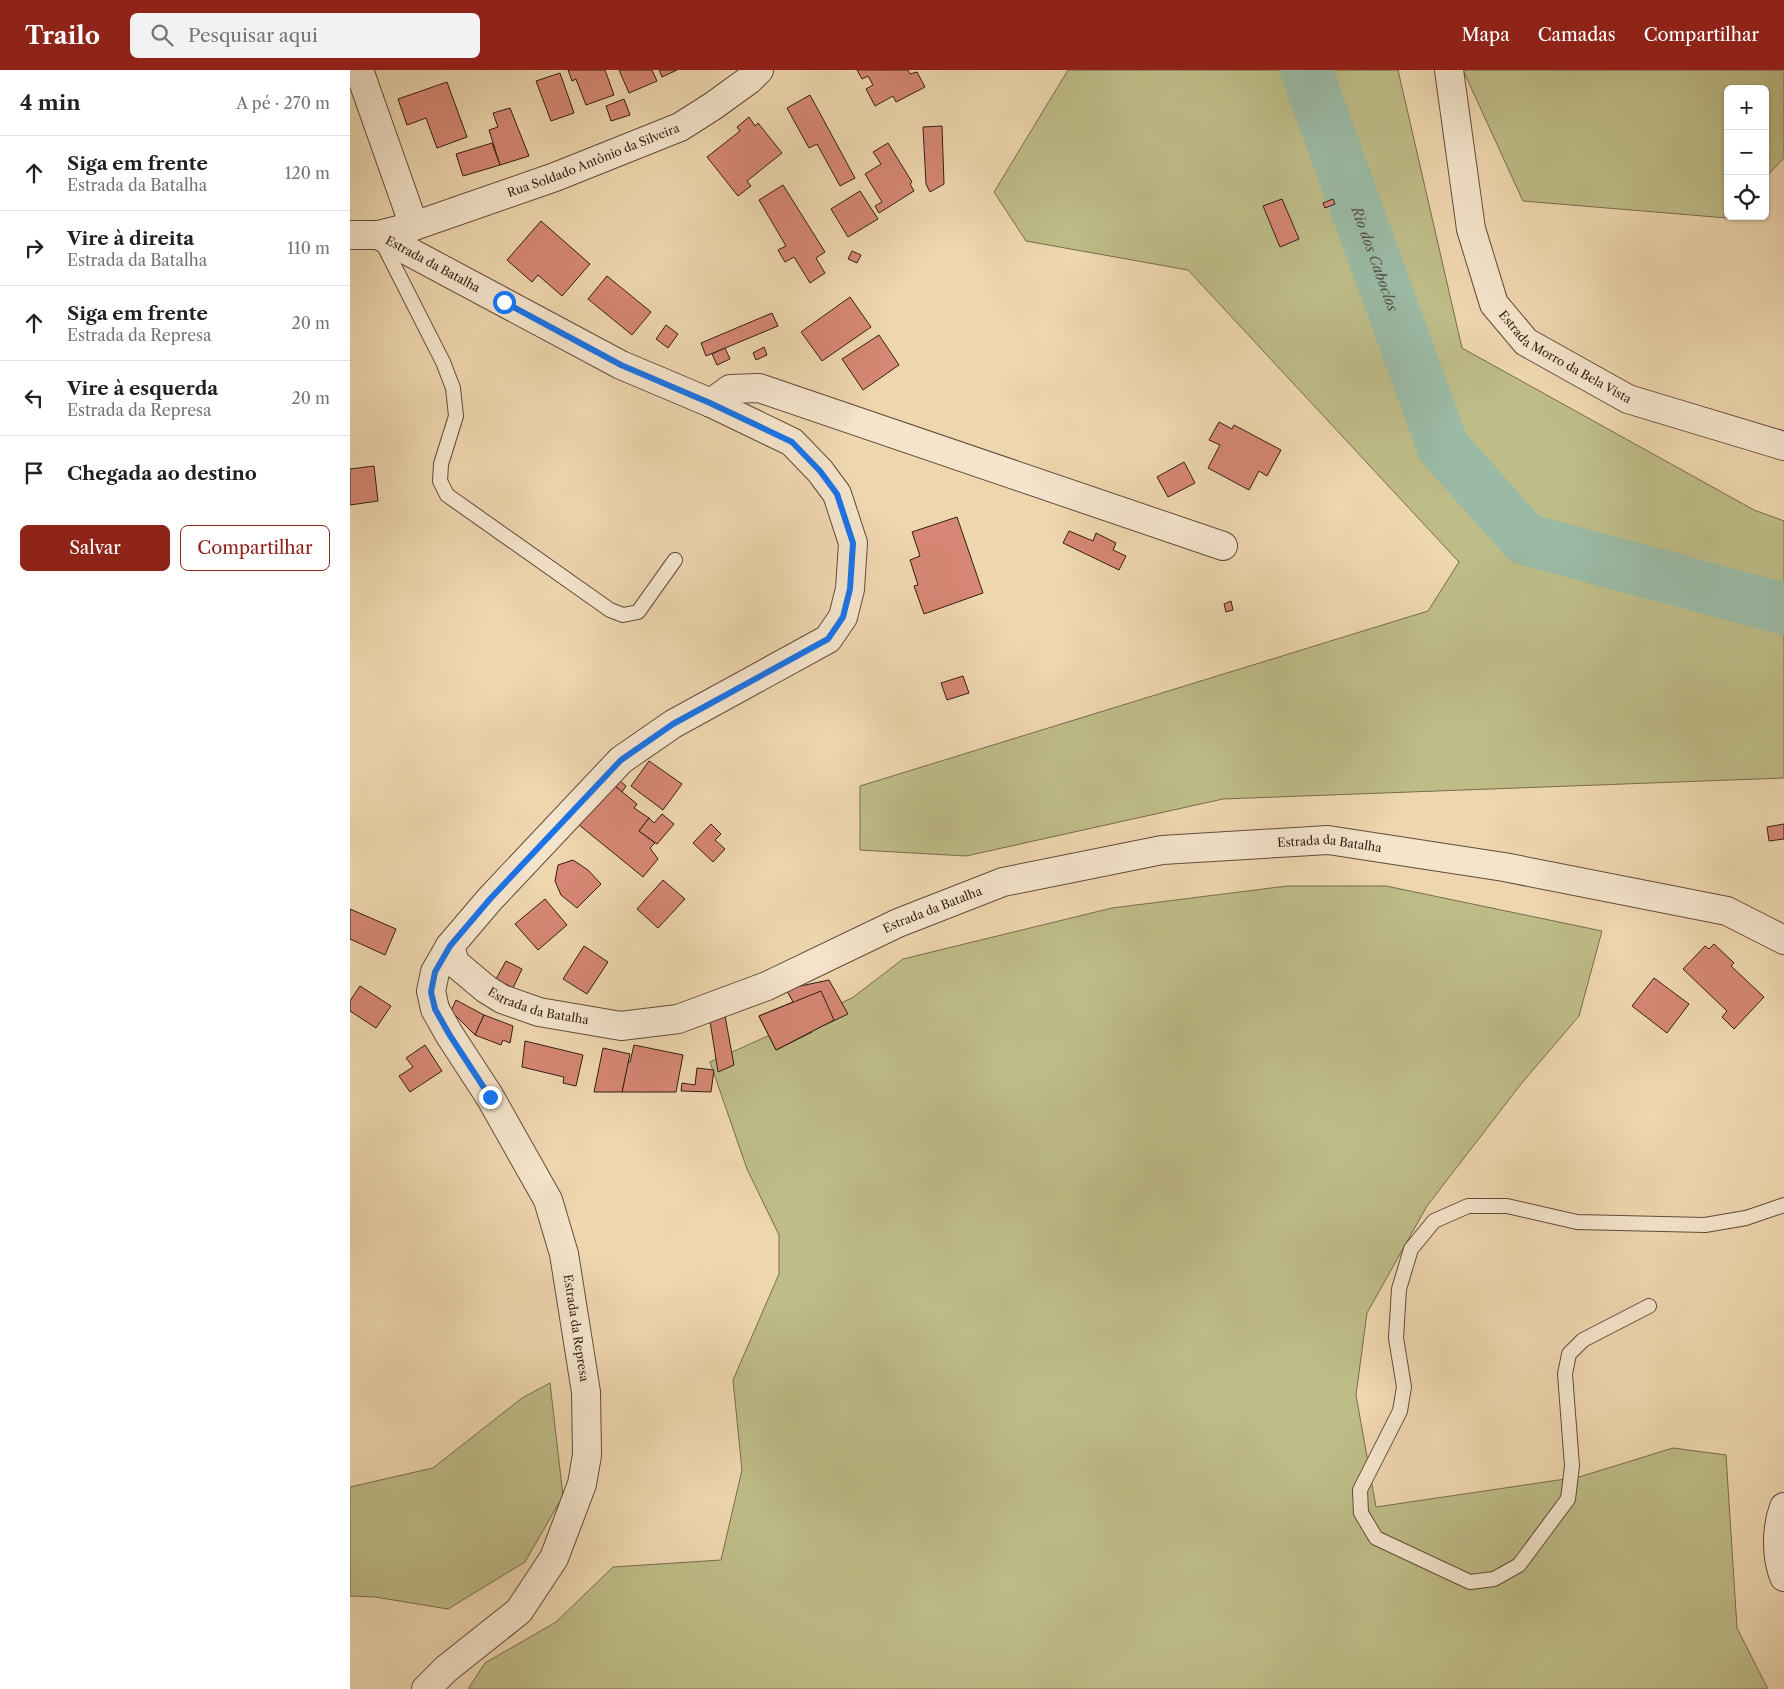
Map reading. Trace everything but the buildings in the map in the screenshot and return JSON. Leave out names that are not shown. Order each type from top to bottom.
[{"type":"street","points":[[359,70],[414,226]]},
{"type":"street","name":"Rua Soldado Antônio da Silveira","points":[[414,226],[555,177],[680,127],[713,106],[749,80],[759,70]]},
{"type":"street","name":"Estrada Morro da Bela Vista","points":[[1449,70],[1471,229],[1494,304],[1526,342],[1628,399],[1784,446]]},
{"type":"street","name":"Estrada da Batalha","points":[[350,235],[378,235],[414,226]]},
{"type":"street","name":"Estrada da Batalha","points":[[378,235],[621,365],[710,403],[792,442],[820,471],[837,494],[853,543],[850,589],[843,617],[828,639],[673,724],[621,760],[490,899],[450,946],[455,963],[502,999],[539,1012],[621,1026],[678,1019],[767,986],[898,923],[1003,882],[1162,850],[1328,840],[1504,867],[1728,911],[1784,940]]},
{"type":"street","points":[[710,403],[730,389],[758,388],[1223,546]]},
{"type":"street","name":"Estrada da Represa","points":[[426,1689],[446,1669],[519,1611],[554,1558],[582,1484],[587,1455],[584,1382],[564,1254],[548,1200],[490,1097],[435,1009],[431,992],[435,972],[450,946]]},
{"type":"street","points":[[1784,1507],[1778,1544],[1781,1570],[1784,1577]]},
{"type":"lane","points":[[378,235],[442,362],[453,388],[456,416],[441,464],[440,481],[447,495],[536,557],[582,592],[610,610],[623,615],[638,612],[675,560]]},
{"type":"lane","points":[[1649,1306],[1583,1340],[1569,1354],[1565,1374],[1572,1466],[1568,1499],[1519,1565],[1494,1579],[1470,1582],[1376,1538],[1361,1512],[1360,1490],[1400,1411],[1404,1387],[1396,1338],[1399,1289],[1411,1249],[1434,1221],[1468,1206],[1507,1206],[1577,1222],[1705,1225],[1746,1218],[1784,1205]]},
{"type":"shaded area","points":[[1068,70],[1398,70],[1462,348],[1754,510],[1784,521],[1784,778],[1223,799],[966,856],[860,850],[860,786],[1428,611],[1459,562],[1188,270],[1026,241],[994,192]]},
{"type":"shaded area","points":[[1463,70],[1784,70],[1784,158],[1769,174],[1769,85],[1724,85],[1724,218],[1523,201]]},
{"type":"shaded area","points":[[1287,886],[1386,886],[1602,931],[1579,1016],[1521,1084],[1427,1206],[1367,1313],[1356,1395],[1376,1507],[1579,1477],[1673,1448],[1726,1455],[1737,1628],[1768,1689],[468,1689],[485,1663],[556,1622],[613,1567],[721,1560],[742,1470],[733,1380],[779,1274],[779,1235],[747,1169],[710,1062],[852,998],[903,959],[1112,908]]},
{"type":"shaded area","points":[[550,1383],[563,1496],[525,1562],[448,1609],[375,1597],[350,1596],[350,1487],[433,1468],[522,1398]]},
{"type":"waterway","name":"Rio dos Caboclos","points":[[1306,70],[1443,447],[1525,539],[1784,609]]},
{"type":"route","points":[[490,1097],[435,1009],[431,992],[435,972],[450,946],[490,899],[621,760],[673,724],[828,639],[843,617],[850,589],[853,543],[837,494],[820,471],[792,442],[710,403],[621,365],[504,302]]}]
